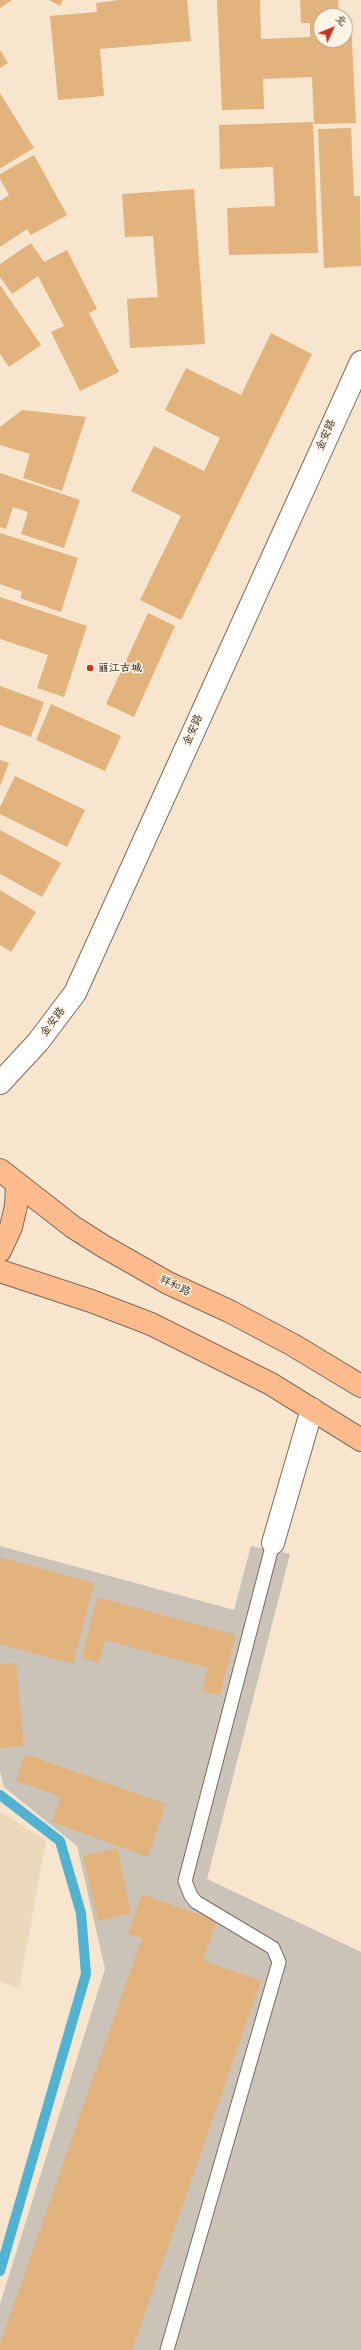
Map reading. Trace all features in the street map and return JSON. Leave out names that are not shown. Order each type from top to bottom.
[{"type":"highway","name":"祥和路","points":[[0,1170],[73,1227],[103,1246],[168,1283],[228,1311],[293,1345],[361,1386]]},
{"type":"highway","points":[[0,1251],[11,1227],[16,1206],[17,1184]]},
{"type":"highway","points":[[0,1272],[91,1301],[151,1324],[216,1355],[312,1409],[361,1440]]},
{"type":"street","name":"金安路","points":[[0,1083],[38,1042],[74,993],[361,362]]},
{"type":"street","points":[[273,1543],[312,1409]]},
{"type":"lane","points":[[167,2350],[280,1962],[273,1948],[196,1902],[191,1896],[185,1881],[273,1543]]},
{"type":"shaded area","points":[[0,1546],[234,1610],[251,1546],[290,1554],[207,1879],[361,1952],[361,2350],[0,2350],[0,2304],[105,1969],[77,1846],[4,1787],[0,1771]]},
{"type":"shaded area","points":[[0,1811],[46,1841],[19,1988],[0,1982]]},
{"type":"building","points":[[0,0],[12,0],[0,8]]},
{"type":"building","points":[[49,0],[63,0],[60,6]]},
{"type":"building","points":[[119,0],[187,0],[191,41],[100,49],[104,96],[58,100],[50,16],[97,12],[96,3]]},
{"type":"building","points":[[217,0],[260,0],[261,39],[310,37],[310,23],[301,23],[300,0],[338,0],[338,8],[313,8],[313,48],[352,48],[356,123],[314,124],[312,77],[263,79],[264,109],[222,110]]},
{"type":"building","points":[[0,50],[8,63],[0,68]]},
{"type":"building","points":[[0,93],[34,148],[1,168],[0,167]]},
{"type":"building","points":[[313,122],[318,253],[229,255],[227,208],[275,206],[273,167],[220,169],[219,125]]},
{"type":"building","points":[[351,128],[354,196],[360,196],[361,266],[324,268],[318,129]]},
{"type":"building","points":[[34,155],[67,215],[31,235],[27,229],[0,247],[0,201],[9,195],[0,179],[0,174]]},
{"type":"building","points":[[194,189],[205,344],[130,348],[127,299],[158,297],[153,236],[125,237],[122,194]]},
{"type":"building","points":[[31,243],[44,262],[67,250],[97,309],[89,313],[119,372],[80,391],[51,332],[64,326],[38,276],[12,294],[0,277],[0,264]]},
{"type":"building","points":[[0,285],[41,345],[9,367],[0,354]]},
{"type":"building","points":[[271,333],[312,354],[181,620],[140,600],[181,516],[131,491],[154,446],[204,471],[220,438],[165,410],[186,368],[241,395]]},
{"type":"building","points":[[22,410],[86,417],[62,491],[23,478],[30,454],[0,445],[0,427]]},
{"type":"building","points":[[0,473],[80,500],[64,548],[21,534],[28,512],[13,507],[6,529],[0,527]]},
{"type":"building","points":[[0,533],[78,558],[61,612],[20,598],[22,592],[0,584]]},
{"type":"building","points":[[0,597],[87,626],[64,697],[37,688],[48,655],[0,639]]},
{"type":"building","points":[[148,613],[175,626],[134,717],[106,704]]},
{"type":"building","points":[[0,686],[44,702],[31,737],[0,725]]},
{"type":"building","points":[[51,704],[121,736],[105,771],[36,740]]},
{"type":"building","points":[[0,760],[9,763],[0,786]]},
{"type":"building","points":[[15,776],[85,810],[67,847],[0,814],[0,807]]},
{"type":"building","points":[[0,830],[61,863],[42,897],[0,874]]},
{"type":"building","points":[[0,890],[36,912],[11,952],[0,945]]},
{"type":"building","points":[[0,1557],[94,1583],[73,1664],[0,1644]]},
{"type":"building","points":[[97,1597],[236,1635],[220,1695],[202,1691],[208,1668],[105,1640],[99,1663],[82,1658]]},
{"type":"building","points":[[16,1663],[24,1746],[0,1748],[0,1664]]},
{"type":"building","points":[[25,1754],[166,1804],[148,1857],[52,1822],[61,1797],[16,1781]]},
{"type":"building","points":[[117,1848],[131,1913],[98,1921],[83,1856]]},
{"type":"building","points":[[142,1894],[217,1921],[203,1960],[261,1981],[132,2350],[0,2350],[0,2344],[142,1938],[128,1934]]},
{"type":"waterway","points":[[0,1795],[60,1841],[81,1913],[86,1974],[0,2271]]},
{"type":"place","name":"丽江古城","points":[[90,668]]}]
